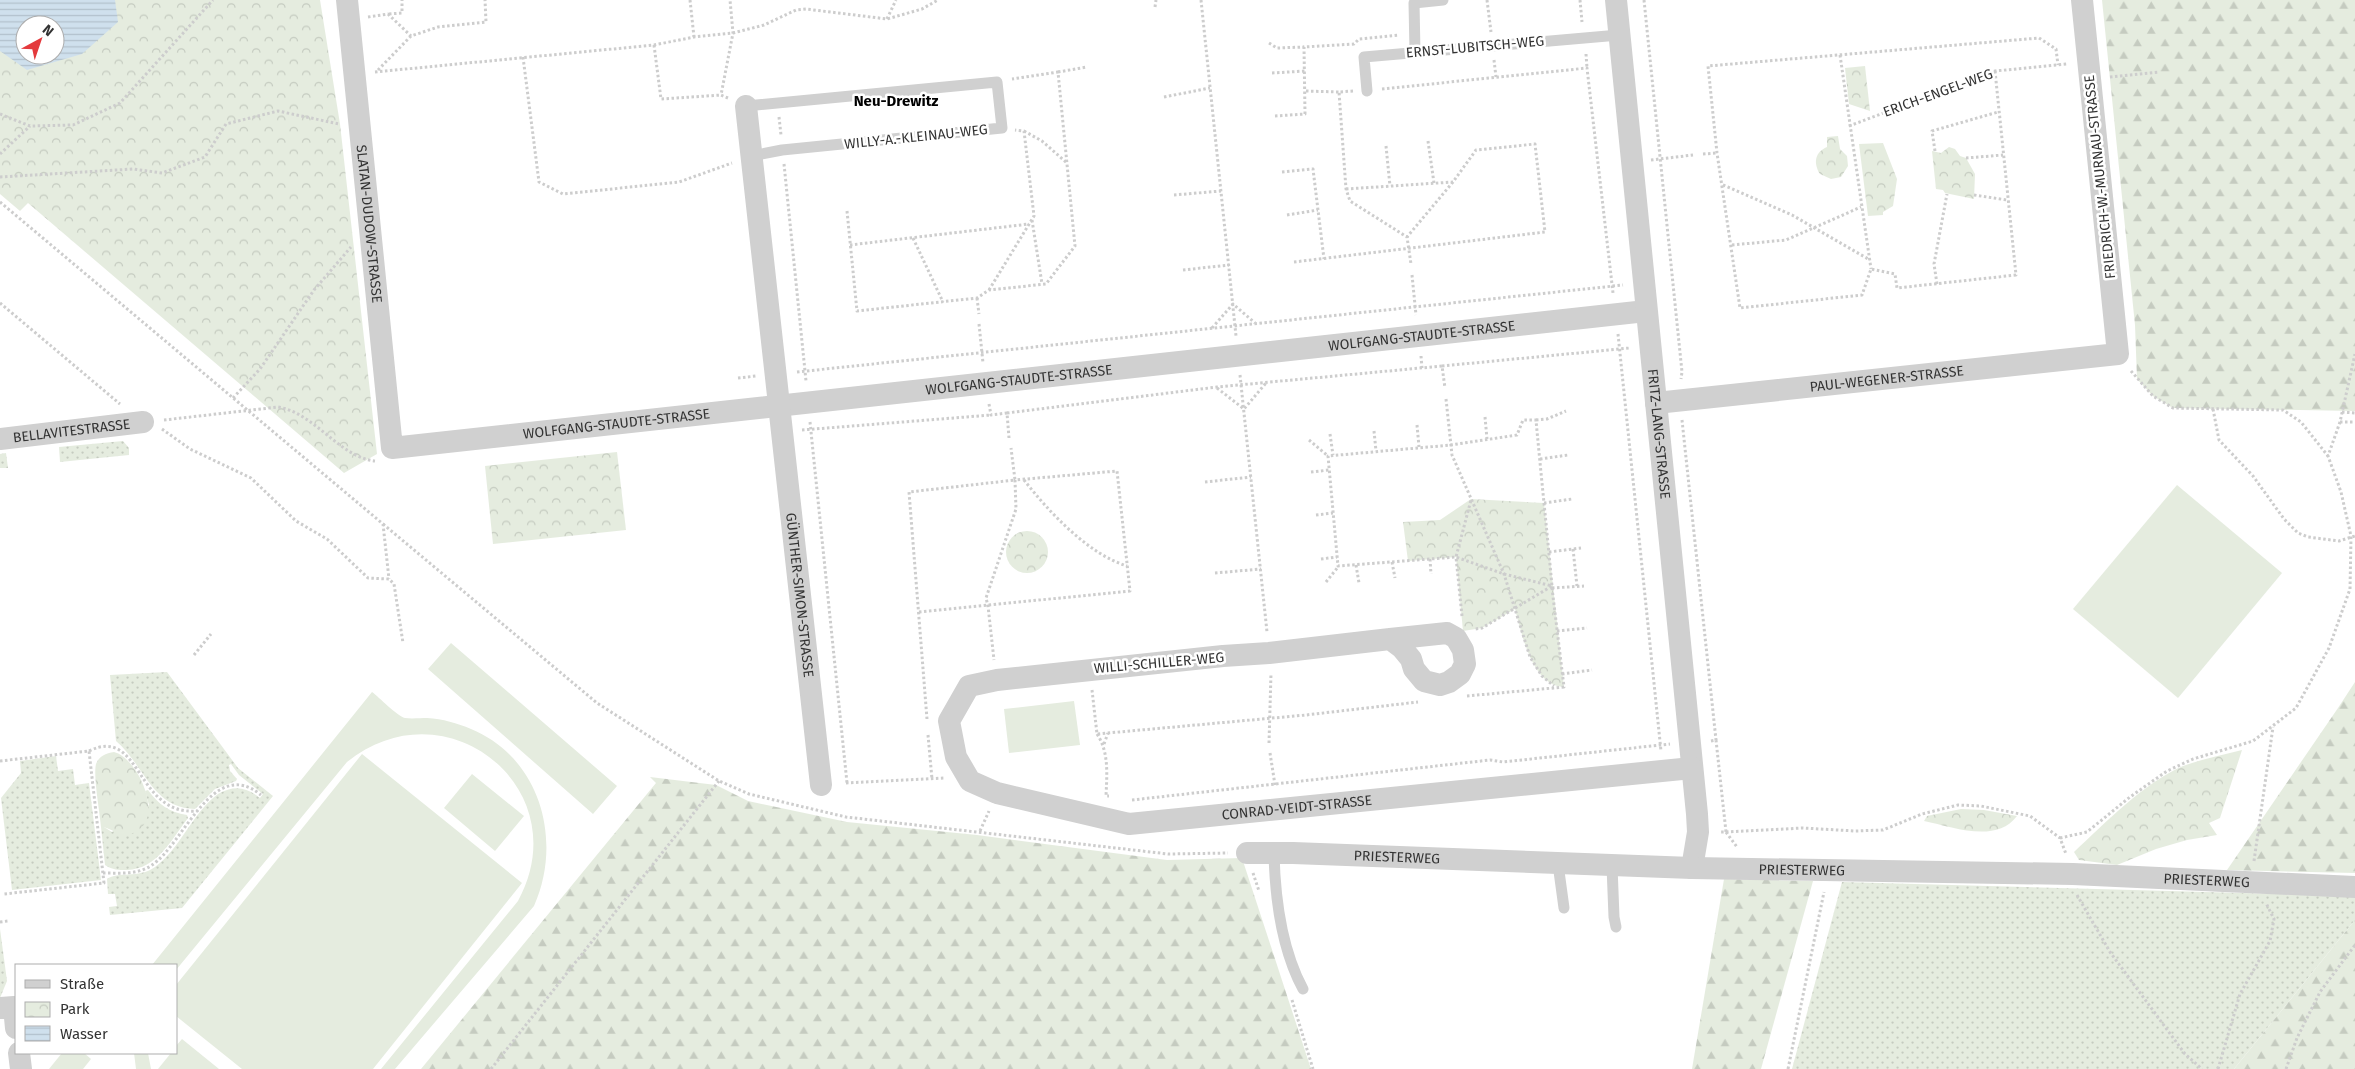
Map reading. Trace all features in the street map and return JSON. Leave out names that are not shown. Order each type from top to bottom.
[{"type":"street","name":"FRITZ-LANG-STRASSE","points":[[1616,0],[1698,832],[1692,868]]},
{"type":"street","name":"FRIEDRICH-W.-MURNAU-STRASSE","points":[[2082,0],[2118,354]]},
{"type":"street","name":"SLATAN-DUDOW-STRASSE","points":[[348,9],[370,224],[387,455]]},
{"type":"street","points":[[746,106],[778,405]]},
{"type":"street","name":"WOLFGANG-STAUDTE-STRASSE","points":[[387,455],[778,405],[1646,311]]},
{"type":"street","name":"PAUL-WEGENER-STRASSE","points":[[1656,403],[2118,354]]},
{"type":"street","name":"GÜNTHER-SIMON-STRASSE","points":[[778,405],[821,785]]},
{"type":"street","name":"BELLAVITESTRASSE","points":[[0,440],[143,422]]},
{"type":"street","points":[[1390,639],[1402,648],[1411,659],[1414,669],[1424,681],[1440,685],[1460,674],[1465,664],[1463,650],[1456,638],[1455,632]]},
{"type":"street","name":"WILLI-SCHILLER-WEG","points":[[938,720],[969,686],[997,680],[1455,632]]},
{"type":"street","name":"CONRAD-VEIDT-STRASSE","points":[[938,720],[970,781],[997,794],[1129,824],[1692,768]]},
{"type":"street","name":"PRIESTERWEG","points":[[1247,853],[1612,866],[2073,874],[2355,887]]},
{"type":"street","points":[[19,1054],[21,1069]]},
{"type":"lane","points":[[1415,52],[1414,3],[1443,0]]},
{"type":"lane","name":"ERNST-LUBITSCH-WEG","points":[[1367,91],[1364,57],[1620,35]]},
{"type":"lane","points":[[746,106],[997,82]]},
{"type":"lane","name":"WILLY-A.-KLEINAU-WEG","points":[[751,156],[782,150],[1002,128],[997,82]]},
{"type":"lane","points":[[1274,853],[1278,898],[1287,946],[1303,989]]},
{"type":"lane","points":[[1558,864],[1564,908]]},
{"type":"lane","points":[[1612,866],[1616,927]]},
{"type":"path","points":[[0,114],[30,126],[74,125],[120,103],[213,0]]},
{"type":"path","points":[[348,9],[388,14],[402,13],[402,0]]},
{"type":"path","points":[[377,71],[411,36],[438,27],[486,22],[485,0]]},
{"type":"path","points":[[690,0],[694,37]]},
{"type":"path","points":[[721,95],[733,33],[730,0]]},
{"type":"path","points":[[887,19],[896,0]]},
{"type":"path","points":[[355,74],[654,45],[694,37],[733,33],[764,26],[796,10],[806,9],[887,19],[922,8],[938,0]]},
{"type":"path","points":[[1155,7],[1156,0]]},
{"type":"path","points":[[1644,0],[1682,372],[1680,400],[1716,740]]},
{"type":"path","points":[[388,14],[411,36]]},
{"type":"path","points":[[1269,43],[1277,48],[1354,44],[1359,39],[1415,34]]},
{"type":"path","points":[[1840,55],[1861,207],[1871,260],[1871,268],[1862,295],[1740,308],[1732,245],[1716,153],[1708,66],[2039,38],[2056,50],[2058,65]]},
{"type":"path","points":[[654,45],[661,99],[721,95],[746,106]]},
{"type":"path","points":[[1275,116],[1305,114],[1304,47]]},
{"type":"path","points":[[523,57],[540,182],[563,194],[679,182],[751,156]]},
{"type":"path","name":"ERICH-ENGEL-WEG","points":[[1849,126],[1995,72],[2058,65],[2089,70],[2159,72]]},
{"type":"path","points":[[997,82],[1087,67]]},
{"type":"path","points":[[1272,74],[1305,71]]},
{"type":"path","points":[[847,211],[857,311],[977,298],[990,290],[1046,284],[1075,246],[1058,72]]},
{"type":"path","points":[[1871,268],[1895,274],[1897,288],[2016,275],[1995,72]]},
{"type":"path","points":[[1164,97],[1210,88]]},
{"type":"path","points":[[1306,91],[1367,91]]},
{"type":"path","points":[[1339,92],[1346,190],[1350,201],[1407,237],[1411,264]]},
{"type":"path","points":[[777,104],[807,391]]},
{"type":"path","points":[[0,177],[133,169],[162,173],[205,157],[226,124],[278,110],[359,128]]},
{"type":"path","points":[[1935,151],[1932,131],[1998,112]]},
{"type":"path","points":[[0,154],[30,126]]},
{"type":"path","points":[[1002,128],[1024,131],[1047,144],[1067,163]]},
{"type":"path","points":[[990,290],[1034,216],[1024,131]]},
{"type":"path","points":[[1428,141],[1434,183]]},
{"type":"path","points":[[1294,262],[1545,232],[1535,144],[1476,150],[1453,182],[1407,237]]},
{"type":"path","points":[[1386,146],[1390,186]]},
{"type":"path","points":[[1702,154],[1716,153]]},
{"type":"path","points":[[1632,163],[1693,155]]},
{"type":"path","points":[[1966,158],[2003,155]]},
{"type":"path","points":[[1282,172],[1313,169],[1324,259]]},
{"type":"path","points":[[1346,190],[1453,182]]},
{"type":"path","points":[[1722,184],[1792,215],[1871,260]]},
{"type":"path","points":[[1174,196],[1221,191]]},
{"type":"path","points":[[1936,284],[1934,264],[1947,194]]},
{"type":"path","points":[[1974,195],[2007,200]]},
{"type":"path","points":[[0,202],[597,703],[719,782],[749,794],[846,817],[1168,854],[1247,853]]},
{"type":"path","points":[[1732,245],[1786,240],[1861,207]]},
{"type":"path","points":[[1287,214],[1318,210]]},
{"type":"path","points":[[1031,219],[1042,284]]},
{"type":"path","points":[[233,398],[260,369],[314,290],[370,224]]},
{"type":"path","points":[[850,245],[1028,224]]},
{"type":"path","points":[[913,238],[943,302]]},
{"type":"path","points":[[1183,270],[1229,265]]},
{"type":"path","points":[[1412,275],[1416,306]]},
{"type":"path","points":[[738,378],[1644,282]]},
{"type":"path","points":[[977,298],[979,314]]},
{"type":"path","points":[[0,303],[143,422],[161,428],[190,449],[251,478],[296,521],[327,539],[368,578],[389,579]]},
{"type":"path","points":[[1212,328],[1233,304],[1256,324]]},
{"type":"path","points":[[1007,413],[1217,387],[1650,344]]},
{"type":"path","points":[[2060,838],[2087,832],[2130,797],[2167,771],[2193,759],[2253,741],[2296,708],[2329,648],[2350,589],[2353,536],[2341,492],[2328,456],[2301,422],[2283,410],[2173,408],[2153,396],[2118,354]]},
{"type":"path","points":[[2328,456],[2340,422],[2355,354]]},
{"type":"path","points":[[1442,366],[1445,388]]},
{"type":"path","points":[[1217,387],[1244,409],[1266,383]]},
{"type":"path","points":[[1446,399],[1452,455],[1504,574],[1530,657],[1542,676],[1554,687]]},
{"type":"path","points":[[143,422],[278,407],[292,409],[355,454],[371,461],[387,455]]},
{"type":"path","points":[[2213,409],[2219,440],[2253,476],[2284,519],[2298,533],[2308,537],[2339,541],[2353,536]]},
{"type":"path","points":[[1328,456],[1450,445],[1517,435],[1523,420],[1547,419],[1566,411]]},
{"type":"path","points":[[2342,412],[2355,413]]},
{"type":"path","points":[[1485,417],[1486,440]]},
{"type":"path","points":[[810,420],[847,783]]},
{"type":"path","points":[[1460,697],[1564,687],[1548,552],[1536,420]]},
{"type":"path","points":[[2340,422],[2355,422]]},
{"type":"path","points":[[1417,425],[1419,447]]},
{"type":"path","points":[[1374,431],[1376,451]]},
{"type":"path","points":[[1330,434],[1334,455]]},
{"type":"path","points":[[1309,440],[1328,456],[1338,566],[1326,582]]},
{"type":"path","points":[[997,680],[986,598],[1016,508],[1015,480],[1010,448]]},
{"type":"path","points":[[1540,458],[1568,455]]},
{"type":"path","points":[[1311,472],[1329,470]]},
{"type":"path","points":[[919,612],[1130,591],[1117,471],[909,492],[919,612],[938,720]]},
{"type":"path","points":[[1205,482],[1251,477]]},
{"type":"path","points":[[1024,480],[1059,518],[1098,553],[1127,566]]},
{"type":"path","points":[[1471,499],[1456,557],[1455,632],[1482,628],[1552,587]]},
{"type":"path","points":[[1544,502],[1572,499]]},
{"type":"path","points":[[1316,515],[1333,513]]},
{"type":"path","points":[[383,524],[389,579],[394,584],[403,643]]},
{"type":"path","points":[[1548,552],[1580,548]]},
{"type":"path","points":[[1573,549],[1577,586]]},
{"type":"path","points":[[1321,559],[1338,557]]},
{"type":"path","points":[[1338,566],[1456,557],[1504,574],[1552,587],[1584,586]]},
{"type":"path","points":[[1430,559],[1431,574]]},
{"type":"path","points":[[1392,562],[1395,578]]},
{"type":"path","points":[[1356,565],[1359,583]]},
{"type":"path","points":[[1215,573],[1261,569]]},
{"type":"path","points":[[1557,631],[1587,628]]},
{"type":"path","points":[[194,655],[211,634]]},
{"type":"path","points":[[1269,743],[1271,665]]},
{"type":"path","points":[[1090,669],[1097,734],[1104,744],[1107,765],[1106,796],[1113,797]]},
{"type":"path","points":[[1562,674],[1592,670]]},
{"type":"path","points":[[1097,734],[1270,718],[1421,701]]},
{"type":"path","points":[[928,730],[932,778]]},
{"type":"path","points":[[1104,744],[1108,733]]},
{"type":"path","points":[[0,761],[88,751],[105,745],[120,750],[163,804],[177,810],[197,811]]},
{"type":"path","points":[[1127,801],[1480,761],[1503,762],[1660,745]]},
{"type":"path","points":[[4,894],[104,883],[88,751]]},
{"type":"path","points":[[821,785],[967,776]]},
{"type":"path","points":[[491,1069],[719,782]]},
{"type":"path","points":[[103,873],[138,872],[153,865],[171,846],[210,796],[228,786],[250,786],[260,795]]},
{"type":"path","points":[[1726,832],[1803,828],[1854,831],[1883,830],[1931,812],[1958,805],[1981,806],[2030,816],[2060,838],[2073,874],[2070,885],[2110,952],[2185,1054],[2202,1069]]},
{"type":"path","points":[[1788,1069],[1824,894],[1815,870]]},
{"type":"path","points":[[0,922],[8,922]]},
{"type":"path","points":[[2286,1069],[2296,1038],[2320,992],[2355,945]]},
{"type":"green space","points":[[0,0],[320,0],[340,124],[377,454],[344,473],[28,203],[20,211],[0,194]]},
{"type":"green space","points":[[2102,0],[2355,0],[2355,411],[2173,408],[2153,396],[2137,379],[2135,325]]},
{"type":"green space","points":[[1865,66],[1870,111],[1849,104],[1845,68]]},
{"type":"green space","points":[[1838,136],[1840,149],[1847,156],[1848,166],[1841,177],[1831,179],[1820,174],[1816,166],[1816,158],[1827,147],[1827,137]]},
{"type":"green space","points":[[1883,143],[1897,179],[1893,206],[1883,212],[1883,215],[1868,216],[1859,144]]},
{"type":"green space","points":[[1949,147],[1955,149],[1960,156],[1966,158],[1975,174],[1974,199],[1945,193],[1943,190],[1936,189],[1932,151],[1941,153]]},
{"type":"green space","points":[[123,441],[129,448],[129,455],[60,462],[59,447]]},
{"type":"green space","points":[[617,452],[626,530],[493,544],[485,466]]},
{"type":"green space","points":[[6,453],[8,468],[0,468],[0,454]]},
{"type":"green space","points":[[2177,485],[2282,573],[2178,698],[2073,609]]},
{"type":"green space","points":[[1471,499],[1544,503],[1564,687],[1553,684],[1544,678],[1536,668],[1525,644],[1515,609],[1482,628],[1463,631],[1456,557],[1408,561],[1403,522],[1440,520]]},
{"type":"green space","points":[[1023,531],[1031,531],[1042,537],[1048,552],[1042,567],[1031,573],[1023,573],[1012,567],[1006,556],[1006,548],[1012,537]]},
{"type":"green space","points":[[451,643],[617,786],[593,814],[428,669]]},
{"type":"green space","points":[[167,672],[238,768],[273,796],[182,908],[110,915],[109,907],[117,906],[115,894],[108,894],[107,879],[117,875],[142,873],[155,867],[172,850],[201,811],[218,794],[229,789],[240,788],[250,791],[260,798],[263,794],[239,775],[231,764],[229,765],[230,771],[237,779],[236,781],[215,789],[195,809],[180,807],[159,794],[135,762],[116,741],[110,675]]},
{"type":"green space","points":[[2355,682],[2355,873],[2227,870],[2338,708]]},
{"type":"green space","points":[[372,692],[402,717],[439,719],[471,729],[495,742],[514,760],[529,781],[540,804],[545,829],[546,855],[542,881],[534,906],[395,1069],[381,1069],[518,901],[532,860],[531,821],[517,787],[492,760],[461,741],[424,734],[385,740],[347,762],[178,968],[178,964],[153,964]]},
{"type":"green space","points":[[1074,701],[1080,745],[1009,753],[1004,709]]},
{"type":"green space","points":[[2242,750],[2220,818],[2209,823],[2217,835],[2187,840],[2156,849],[2117,865],[2079,860],[2074,852],[2126,804],[2154,782],[2183,766]]},
{"type":"green space","points":[[114,752],[123,757],[132,766],[146,791],[147,818],[141,828],[126,835],[101,827],[96,786],[96,764],[103,755]]},
{"type":"green space","points":[[362,754],[522,883],[373,1069],[242,1069],[178,1018],[178,983]]},
{"type":"green space","points":[[56,756],[58,771],[73,769],[75,785],[89,783],[101,880],[12,890],[1,798],[21,773],[20,761]]},
{"type":"green space","points":[[472,774],[524,816],[495,851],[444,808]]},
{"type":"green space","points":[[650,777],[716,785],[748,801],[847,822],[977,835],[1167,860],[1242,858],[1311,1069],[421,1069],[656,783]]},
{"type":"green space","points":[[148,790],[165,807],[187,815],[188,818],[163,852],[147,864],[127,870],[108,867],[105,865],[101,827],[112,832],[149,805],[145,791]]},
{"type":"green space","points":[[1961,809],[1984,810],[2017,816],[2008,824],[1998,829],[1986,831],[1961,829],[1924,821],[1927,816]]},
{"type":"green space","points":[[1724,879],[1813,881],[1761,1069],[1692,1069]]},
{"type":"green space","points":[[1842,882],[2355,896],[2355,920],[2234,1069],[1792,1069]]},
{"type":"green space","points":[[2355,920],[2355,1069],[2234,1069]]},
{"type":"green space","points":[[0,929],[7,981],[0,998]]},
{"type":"green space","points":[[182,1039],[219,1069],[158,1069],[170,1054],[178,1054],[178,1044]]},
{"type":"green space","points":[[61,1054],[85,1054],[91,1059],[83,1069],[49,1069]]},
{"type":"green space","points":[[134,1054],[148,1054],[151,1069],[136,1069]]},
{"type":"water","points":[[0,0],[115,0],[118,22],[82,54],[65,59],[65,15],[15,15],[15,62],[0,51]]},
{"type":"water","points":[[20,65],[44,65],[27,70]]},
{"type":"district","name":"Neu-Drewitz","points":[[896,101]]}]
